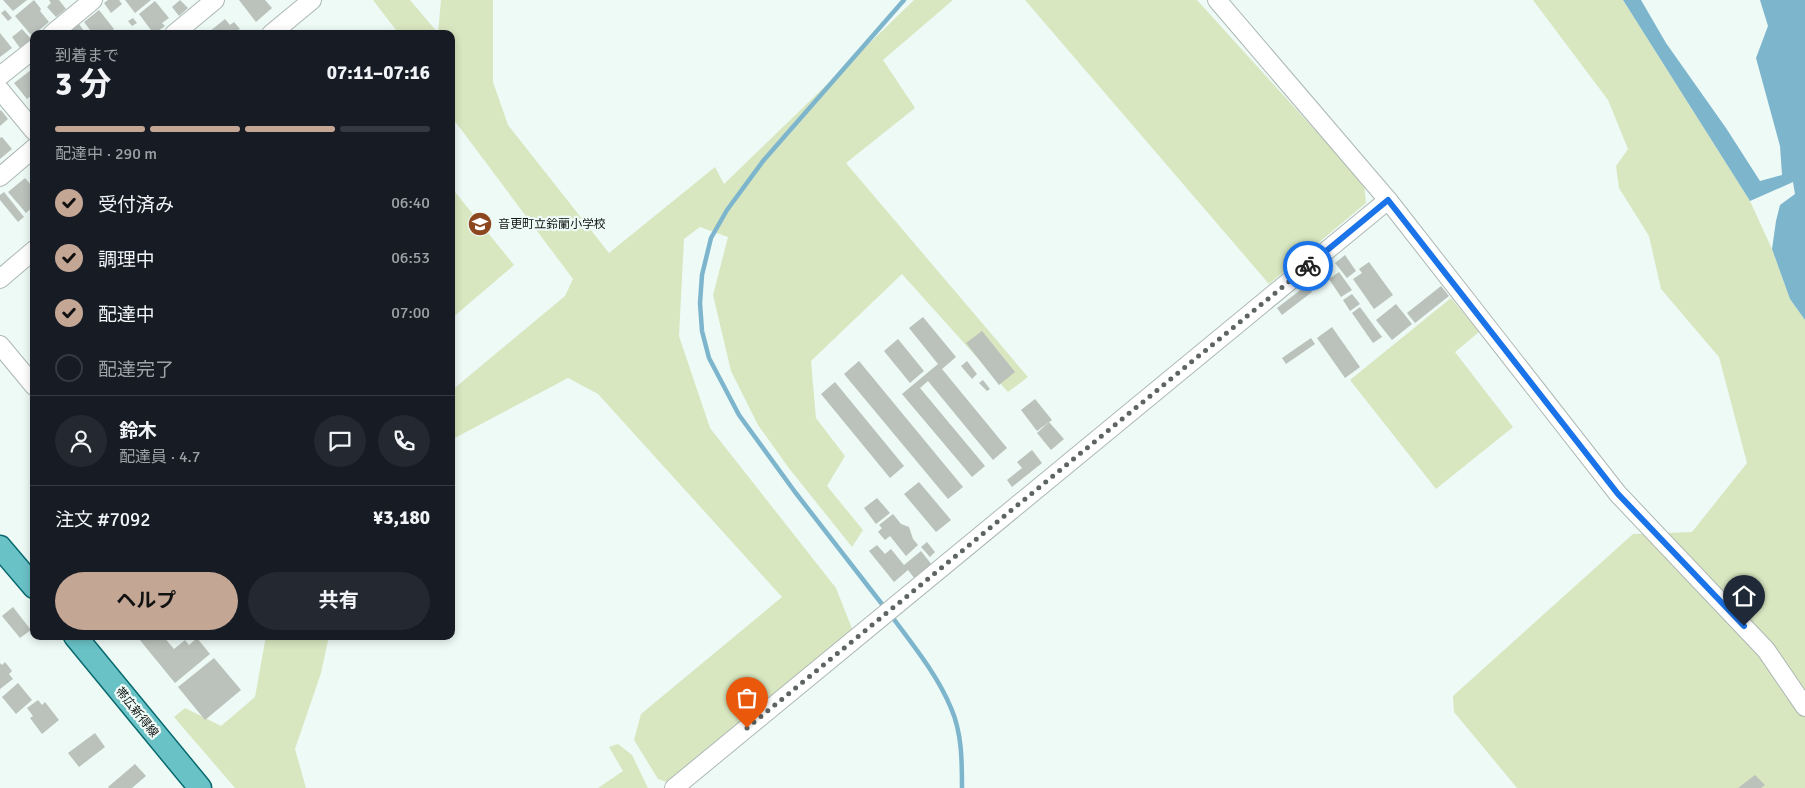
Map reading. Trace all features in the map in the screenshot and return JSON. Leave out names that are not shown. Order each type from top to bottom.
[{"type":"main road","points":[[0,547],[30,582]]},
{"type":"main road","name":"帯広新得線","points":[[77,640],[200,788]]},
{"type":"street","points":[[57,30],[93,0]]},
{"type":"street","points":[[179,30],[215,0]]},
{"type":"street","points":[[276,30],[312,0]]},
{"type":"street","points":[[1217,0],[1388,200],[1618,494],[1766,650],[1805,707]]},
{"type":"street","points":[[0,76],[30,51]]},
{"type":"street","points":[[0,90],[30,126]]},
{"type":"street","points":[[0,177],[30,151]]},
{"type":"street","points":[[674,788],[1388,200]]},
{"type":"street","points":[[0,279],[30,253]]},
{"type":"street","points":[[0,345],[30,381]]},
{"type":"green space","points":[[373,0],[410,0],[435,30],[396,30]]},
{"type":"green space","points":[[441,0],[493,0],[493,82],[508,125],[609,253],[715,167],[724,184],[914,0],[953,0],[883,60],[915,108],[846,163],[1028,377],[1008,392],[902,274],[811,361],[816,418],[845,456],[827,486],[863,530],[852,547],[788,467],[758,425],[731,371],[713,295],[728,237],[700,227],[684,239],[679,336],[710,428],[836,588],[853,631],[669,783],[658,779],[634,740],[641,714],[782,597],[598,394],[568,378],[455,438],[455,388],[565,296],[573,279],[455,121],[455,30],[438,30]]},
{"type":"green space","points":[[1025,0],[1197,0],[1364,184],[1366,203],[1269,284]]},
{"type":"green space","points":[[1533,0],[1623,0],[1750,201],[1772,249],[1790,299],[1805,320],[1805,788],[1517,788],[1454,712],[1453,696],[1633,534],[1692,532],[1747,463],[1719,357],[1661,289],[1649,236],[1619,188],[1616,166],[1628,149],[1608,100]]},
{"type":"green space","points":[[455,192],[514,265],[455,316]]},
{"type":"green space","points":[[1451,298],[1479,332],[1455,352],[1513,427],[1436,489],[1350,380]]},
{"type":"green space","points":[[265,640],[328,640],[321,673],[295,749],[306,788],[235,788],[174,717],[185,708],[221,726],[255,697]]},
{"type":"green space","points":[[618,744],[632,755],[648,788],[598,788],[623,771],[609,747]]},
{"type":"water","points":[[1623,0],[1641,0],[1666,43],[1726,128],[1760,181],[1782,175],[1780,146],[1756,58],[1768,26],[1760,0],[1805,0],[1805,320],[1790,299],[1772,249],[1780,205],[1795,194],[1793,182],[1750,201]]},
{"type":"building","points":[[3,0],[27,0],[13,11]]},
{"type":"building","points":[[34,0],[49,22],[39,30],[30,30],[30,34],[15,16]]},
{"type":"building","points":[[49,0],[59,0],[66,9],[56,17],[47,7],[51,3]]},
{"type":"building","points":[[108,0],[119,0],[122,4],[111,13],[104,3]]},
{"type":"building","points":[[125,0],[151,0],[135,13]]},
{"type":"building","points":[[180,0],[188,8],[179,16],[172,7]]},
{"type":"building","points":[[239,0],[265,0],[272,8],[256,22]]},
{"type":"building","points":[[155,1],[169,18],[162,23],[165,26],[160,30],[151,30],[139,14]]},
{"type":"building","points":[[5,10],[12,18],[8,21],[1,13]]},
{"type":"building","points":[[99,10],[114,29],[90,30],[84,22]]},
{"type":"building","points":[[133,18],[137,23],[132,26],[128,21]]},
{"type":"building","points":[[225,19],[230,25],[234,22],[240,29],[238,30],[211,30]]},
{"type":"building","points":[[79,24],[83,30],[71,30]]},
{"type":"building","points":[[22,29],[30,40],[20,48],[12,37]]},
{"type":"building","points":[[0,33],[12,48],[0,57]]},
{"type":"building","points":[[30,71],[30,97],[27,99],[14,83]]},
{"type":"building","points":[[0,111],[8,119],[0,126]]},
{"type":"building","points":[[2,137],[12,149],[0,159],[0,138]]},
{"type":"building","points":[[25,178],[30,184],[30,210],[26,213],[8,192]]},
{"type":"building","points":[[4,192],[24,217],[18,222],[0,200],[0,195]]},
{"type":"building","points":[[1345,255],[1356,271],[1347,278],[1335,263]]},
{"type":"building","points":[[1369,262],[1393,295],[1374,309],[1353,279],[1362,273],[1359,269]]},
{"type":"building","points":[[1339,272],[1352,290],[1341,297],[1329,279]]},
{"type":"building","points":[[1307,285],[1312,292],[1282,315],[1277,308]]},
{"type":"building","points":[[1441,286],[1449,296],[1415,323],[1407,313]]},
{"type":"building","points":[[1352,294],[1360,304],[1350,311],[1343,300]]},
{"type":"building","points":[[1396,304],[1412,324],[1392,340],[1376,320]]},
{"type":"building","points":[[1360,307],[1382,337],[1373,343],[1352,313]]},
{"type":"building","points":[[923,317],[956,357],[942,369],[1007,448],[993,460],[928,381],[920,388],[985,466],[972,477],[902,394],[938,364],[909,328]]},
{"type":"building","points":[[1332,327],[1360,367],[1345,378],[1317,338]]},
{"type":"building","points":[[982,331],[1015,372],[999,385],[966,343]]},
{"type":"building","points":[[1311,338],[1315,344],[1286,364],[1282,358]]},
{"type":"building","points":[[898,339],[924,371],[910,383],[884,351]]},
{"type":"building","points":[[859,361],[963,487],[948,499],[844,374]]},
{"type":"building","points":[[967,361],[977,374],[972,379],[961,366]]},
{"type":"building","points":[[983,380],[990,389],[987,391],[979,383]]},
{"type":"building","points":[[835,382],[904,466],[890,478],[821,394]]},
{"type":"building","points":[[1035,399],[1052,420],[1037,431],[1021,410]]},
{"type":"building","points":[[1049,422],[1064,439],[1051,450],[1037,433]]},
{"type":"building","points":[[1032,450],[1042,463],[1012,487],[1007,480],[1022,468],[1017,462]]},
{"type":"building","points":[[919,482],[951,520],[936,532],[904,494]]},
{"type":"building","points":[[877,498],[890,513],[876,524],[864,508]]},
{"type":"building","points":[[893,514],[901,524],[909,527],[913,539],[918,545],[906,556],[890,536],[885,540],[878,532],[882,528],[879,525]]},
{"type":"building","points":[[927,542],[935,552],[930,557],[921,547]]},
{"type":"building","points":[[877,545],[885,554],[891,549],[904,565],[921,551],[932,565],[915,579],[908,570],[894,582],[869,551]]},
{"type":"building","points":[[13,607],[30,631],[20,638],[2,616]]},
{"type":"building","points":[[140,640],[166,640],[174,649],[185,640],[189,645],[195,640],[199,640],[210,654],[175,683]]},
{"type":"building","points":[[214,658],[241,690],[205,720],[178,687]]},
{"type":"building","points":[[5,662],[12,671],[9,674],[13,679],[0,689],[0,663],[2,665]]},
{"type":"building","points":[[18,683],[32,700],[16,714],[2,697]]},
{"type":"building","points":[[38,700],[42,705],[45,702],[59,720],[42,734],[30,718],[33,716],[27,708]]},
{"type":"building","points":[[95,733],[105,747],[79,767],[68,753]]},
{"type":"building","points":[[135,764],[146,776],[132,788],[108,787]]},
{"type":"building","points":[[1755,775],[1765,785],[1761,788],[1738,788]]},
{"type":"waterway","points":[[885,608],[795,492],[739,415],[709,358],[702,331],[700,303],[702,275],[711,238],[727,210],[763,161],[904,0]]},
{"type":"waterway","points":[[890,614],[931,671],[951,708],[959,737],[962,788]]},
{"type":"way so far","points":[[747,728],[1308,266]]},
{"type":"place","name":"音更町立鈴蘭小学校","points":[[480,224]]},
{"type":"route","points":[[1308,266],[1388,200],[1618,494],[1744,626]]}]
